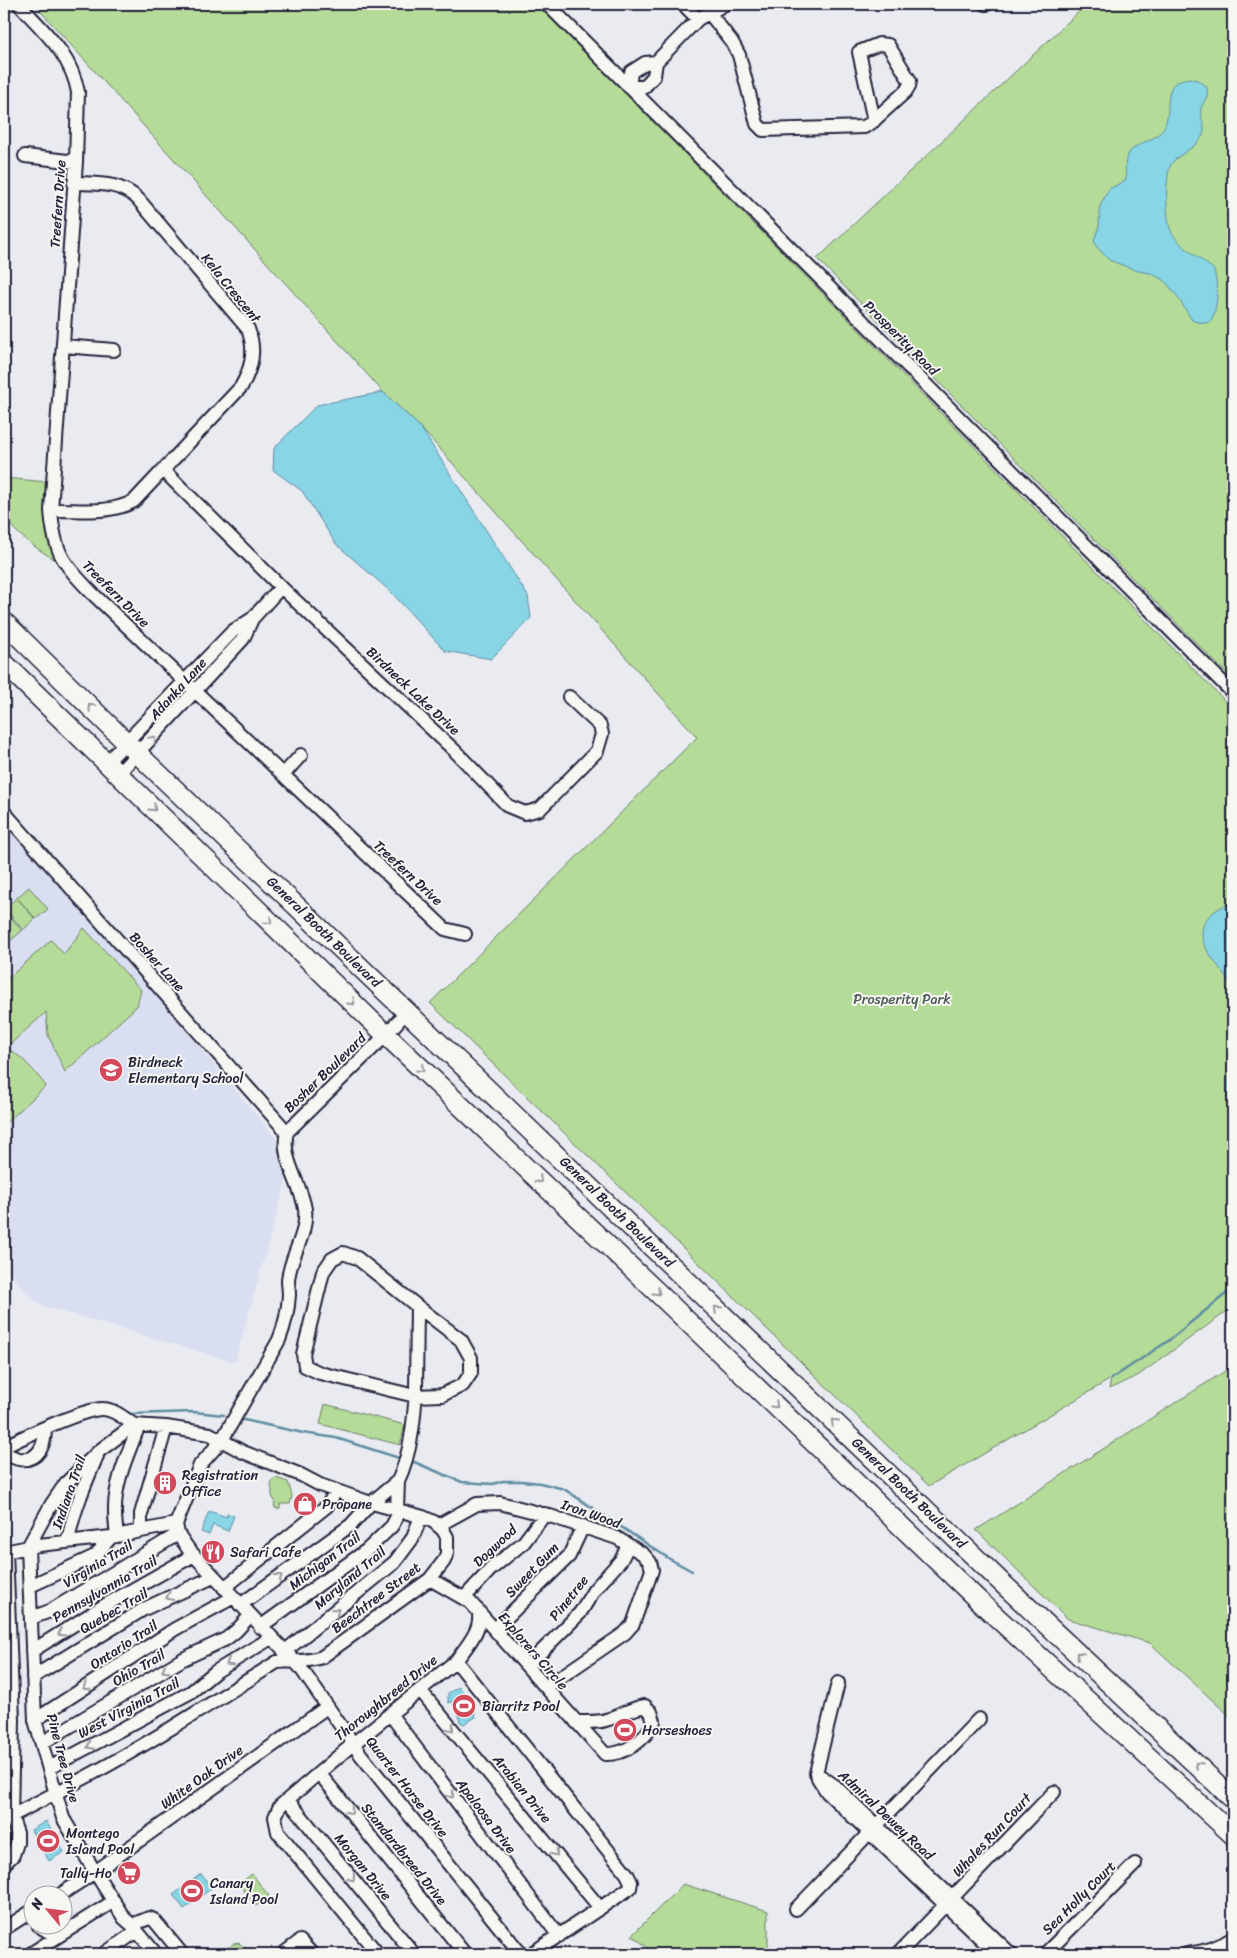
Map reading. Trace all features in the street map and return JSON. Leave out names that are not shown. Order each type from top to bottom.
[{"type":"highway","name":"General Booth Boulevard","points":[[4,622],[132,748],[1001,1582],[1233,1799]]},
{"type":"highway","points":[[4,663],[386,1035],[978,1600],[1233,1836]]},
{"type":"street","name":"Treefern Drive","points":[[19,4],[58,47],[72,68],[78,92],[76,162],[51,510],[54,540],[59,553],[70,570],[195,692],[445,929],[465,934]]},
{"type":"street","name":"Prosperity Road","points":[[547,4],[1233,693]]},
{"type":"street","points":[[683,4],[704,17],[732,42],[739,55],[757,124],[763,130],[864,127],[874,121],[909,86],[910,81],[888,45],[883,43],[859,52],[874,121]]},
{"type":"street","points":[[656,62],[654,76],[644,87],[629,87],[631,72],[645,63],[656,62],[704,17],[725,4]]},
{"type":"street","points":[[25,156],[76,162]]},
{"type":"street","name":"Kela Crescent","points":[[51,510],[113,510],[134,501],[241,387],[250,372],[253,354],[252,339],[248,329],[128,190],[120,186],[74,183]]},
{"type":"street","points":[[63,346],[114,350]]},
{"type":"street","name":"Birdneck Lake Drive","points":[[164,471],[281,587],[455,751],[508,806],[515,810],[525,813],[540,809],[597,751],[602,734],[600,726],[570,697]]},
{"type":"street","name":"Adanka Lane","points":[[113,768],[132,748],[185,682],[233,631],[252,619],[281,587]]},
{"type":"street","name":"Adanka Lane","points":[[132,748],[195,692],[243,639],[252,619]]},
{"type":"street","points":[[283,775],[301,755]]},
{"type":"street","name":"Bosher Lane","points":[[4,812],[287,1132]]},
{"type":"street","name":"Bosher Boulevard","points":[[222,1440],[279,1340],[285,1326],[289,1293],[288,1280],[306,1223],[305,1209],[286,1150],[287,1132],[386,1035],[407,1011]]},
{"type":"street","points":[[343,1253],[357,1258],[417,1306],[461,1340],[471,1358],[471,1373],[463,1385],[442,1395],[415,1396],[312,1370],[305,1366],[303,1354],[322,1272],[332,1259],[343,1253]]},
{"type":"street","points":[[399,1510],[398,1481],[403,1469],[412,1432],[415,1396],[417,1306]]},
{"type":"street","points":[[4,1447],[80,1414],[103,1409],[114,1412],[137,1425],[166,1426],[210,1434],[243,1452],[336,1491],[371,1503],[421,1516],[439,1525]]},
{"type":"street","points":[[28,1547],[51,1505],[66,1483],[99,1452],[137,1425]]},
{"type":"street","points":[[30,1586],[95,1556],[114,1536],[116,1497],[137,1425]]},
{"type":"street","points":[[141,1531],[141,1514],[166,1426]]},
{"type":"street","points":[[4,1453],[19,1459],[30,1459],[41,1449],[45,1441],[45,1429]]},
{"type":"street","points":[[4,1864],[13,1855],[17,1843],[17,1833],[7,1818],[8,1694],[5,1552],[141,1531],[177,1529],[200,1465],[222,1440]]},
{"type":"street","name":"Indiana Trail","points":[[68,1542],[70,1528],[82,1493],[99,1452]]},
{"type":"street","points":[[232,1597],[351,1525],[371,1503],[398,1481]]},
{"type":"street","points":[[232,1597],[327,1506],[336,1491]]},
{"type":"street","name":"Iron Wood","points":[[439,1525],[477,1504],[500,1503],[545,1514],[617,1538],[643,1554],[650,1562],[652,1570],[633,1624],[625,1633],[546,1687]]},
{"type":"street","name":"Michigan Trail","points":[[260,1627],[367,1550],[392,1526],[399,1510]]},
{"type":"street","name":"Dogwood","points":[[464,1598],[491,1569],[524,1542],[545,1514]]},
{"type":"street","name":"Maryland Trail","points":[[288,1656],[395,1562],[412,1539],[421,1516]]},
{"type":"street","name":"Beechtree Street","points":[[7,1818],[142,1745],[288,1656],[308,1662],[322,1657],[430,1578],[444,1561],[447,1553],[447,1537],[439,1525]]},
{"type":"street","name":"Sweet Gum","points":[[495,1629],[569,1556],[583,1526]]},
{"type":"street","name":"Quarter Horse Drive","points":[[177,1529],[194,1555],[300,1668],[354,1744],[521,1954]]},
{"type":"street","name":"Virginia Trail","points":[[31,1618],[50,1611],[177,1529]]},
{"type":"street","name":"Pinetree","points":[[527,1666],[580,1613],[594,1590],[621,1560],[626,1550],[626,1544]]},
{"type":"street","name":"Pine Tree Drive","points":[[28,1547],[35,1720],[63,1818],[124,1918],[156,1954]]},
{"type":"street","name":"Pennsylvannia Trail","points":[[32,1651],[102,1607],[194,1555]]},
{"type":"street","name":"Quebec Trail","points":[[33,1677],[144,1610],[213,1576]]},
{"type":"street","name":"Explorers Circle","points":[[430,1578],[464,1598],[478,1610],[576,1722],[605,1754],[615,1754],[645,1738],[654,1721],[651,1712],[645,1706],[636,1707],[608,1720],[576,1722]]},
{"type":"street","name":"Ontario Trail","points":[[35,1720],[175,1629],[232,1597]]},
{"type":"street","points":[[456,1661],[472,1639],[480,1617],[478,1610]]},
{"type":"street","name":"Ohio Trail","points":[[42,1743],[183,1659],[226,1639],[250,1616]]},
{"type":"street","name":"West Virginia Trail","points":[[49,1768],[191,1692],[215,1672],[271,1638]]},
{"type":"street","name":"Thoroughbreed Drive","points":[[378,1954],[278,1832],[275,1817],[280,1806],[456,1661],[627,1874],[631,1882],[630,1888],[531,1954]]},
{"type":"street","name":"Admiral Dewey Road","points":[[838,1683],[816,1773],[835,1786],[873,1829],[950,1902],[1011,1954]]},
{"type":"street","name":"Arabian Drive","points":[[420,1690],[600,1908]]},
{"type":"street","name":"White Oak Drive","points":[[72,1887],[327,1707]]},
{"type":"street","name":"Apaloosa Drive","points":[[390,1714],[559,1936]]},
{"type":"street","points":[[796,1909],[978,1719]]},
{"type":"street","name":"Standardbreed Drive","points":[[319,1773],[465,1954]]},
{"type":"street","name":"Whales Run Court","points":[[898,1954],[1054,1792]]},
{"type":"street","name":"Morgan Drive","points":[[288,1800],[414,1954]]},
{"type":"street","name":"Sea Holly Court","points":[[1045,1954],[1135,1864]]},
{"type":"street","points":[[30,1954],[114,1901]]},
{"type":"street","name":"Admiral Dewey Road","points":[[950,1902],[997,1954]]},
{"type":"street","points":[[104,1954],[150,1918],[154,1920],[182,1954]]},
{"type":"street","points":[[4,1929],[22,1920]]},
{"type":"street","points":[[1188,1954],[1222,1946],[1233,1938]]},
{"type":"street","points":[[283,1954],[300,1941],[312,1954]]},
{"type":"shaded area","name":"Birdneck Elementary School","points":[[4,813],[283,1147],[294,1137],[297,1141],[235,1362],[40,1305],[4,1268]]},
{"type":"green space","name":"Prosperity Park","points":[[34,4],[537,4],[1233,709],[1233,1307],[1139,1375],[1109,1389],[1111,1379],[929,1486],[430,1003],[697,737],[421,428],[383,392]]},
{"type":"green space","points":[[1087,4],[1233,4],[1233,680],[817,259]]},
{"type":"green space","points":[[4,478],[48,482],[45,503],[46,532],[57,561],[43,553],[19,534],[7,520],[3,506]]},
{"type":"green space","points":[[29,887],[48,909],[36,919],[18,899],[35,919],[23,930],[5,908]]},
{"type":"green space","points":[[4,909],[22,931],[10,941],[4,933]]},
{"type":"green space","points":[[84,928],[141,990],[137,1006],[65,1072],[48,1035],[46,1012],[6,1048],[33,1069],[46,1086],[4,1125],[4,982],[51,940],[64,954]]},
{"type":"green space","points":[[1233,1366],[1233,1719],[1150,1643],[1068,1619],[976,1530]]},
{"type":"green space","points":[[325,1404],[405,1425],[400,1445],[320,1424]]},
{"type":"green space","points":[[276,1478],[288,1482],[292,1496],[290,1504],[280,1504],[278,1509],[275,1508],[274,1504],[276,1503],[272,1496],[271,1487],[272,1480]]},
{"type":"green space","name":"Horseshoes","points":[[632,1721],[636,1730],[619,1739],[615,1730]]},
{"type":"green space","points":[[252,1874],[269,1896],[256,1906],[239,1884]]},
{"type":"green space","points":[[683,1884],[768,1911],[768,1948],[778,1954],[655,1954],[632,1935]]},
{"type":"green space","points":[[239,1943],[246,1949],[241,1954],[225,1954],[225,1951],[233,1944]]},
{"type":"water","points":[[1190,78],[1197,80],[1207,87],[1207,96],[1201,108],[1204,132],[1197,143],[1172,163],[1169,169],[1167,207],[1169,225],[1174,236],[1184,247],[1214,270],[1217,298],[1215,312],[1209,323],[1192,320],[1164,280],[1150,273],[1138,271],[1109,260],[1096,246],[1094,240],[1099,227],[1100,206],[1109,189],[1126,180],[1127,157],[1134,148],[1155,137],[1163,129],[1168,113],[1170,90],[1180,80]]},
{"type":"water","points":[[383,392],[421,428],[528,596],[531,618],[491,659],[445,651],[391,592],[336,544],[302,491],[273,470],[274,448],[317,405]]},
{"type":"water","points":[[1233,904],[1233,989],[1208,951],[1202,938],[1203,925],[1206,919],[1216,910]]},
{"type":"water","points":[[1233,1062],[1233,1116],[1228,1102],[1227,1089]]},
{"type":"water","points":[[209,1511],[227,1517],[227,1513],[234,1516],[228,1531],[213,1525],[209,1535],[201,1532]]},
{"type":"water","name":"Biarritz Pool","points":[[459,1687],[470,1700],[476,1717],[464,1724],[460,1722],[458,1710],[452,1701],[448,1702],[448,1693]]},
{"type":"water","name":"Montego Island Pool","points":[[46,1821],[64,1852],[49,1861],[31,1830]]},
{"type":"water","name":"Canary Island Pool","points":[[201,1874],[212,1888],[184,1909],[173,1895]]},
{"type":"waterway","points":[[1111,1379],[1168,1341],[1233,1288]]},
{"type":"waterway","points":[[130,1414],[194,1412],[224,1415]]},
{"type":"waterway","points":[[244,1420],[336,1438],[399,1458]]},
{"type":"waterway","points":[[414,1462],[462,1482],[493,1484],[503,1481],[522,1481],[564,1489],[668,1558],[692,1571]]},
{"type":"place","name":"Birdneck Elementary School","points":[[111,1070]]},
{"type":"place","name":"Registration Office","points":[[165,1483]]},
{"type":"place","name":"Propane","points":[[305,1504]]},
{"type":"place","name":"Safari Cafe","points":[[213,1552]]},
{"type":"place","name":"Biarritz Pool","points":[[464,1706]]},
{"type":"place","name":"Horseshoes","points":[[625,1730]]},
{"type":"place","name":"Montego Island Pool","points":[[48,1841]]},
{"type":"place","name":"Tally-Ho","points":[[129,1873]]},
{"type":"place","name":"Canary Island Pool","points":[[192,1891]]}]
